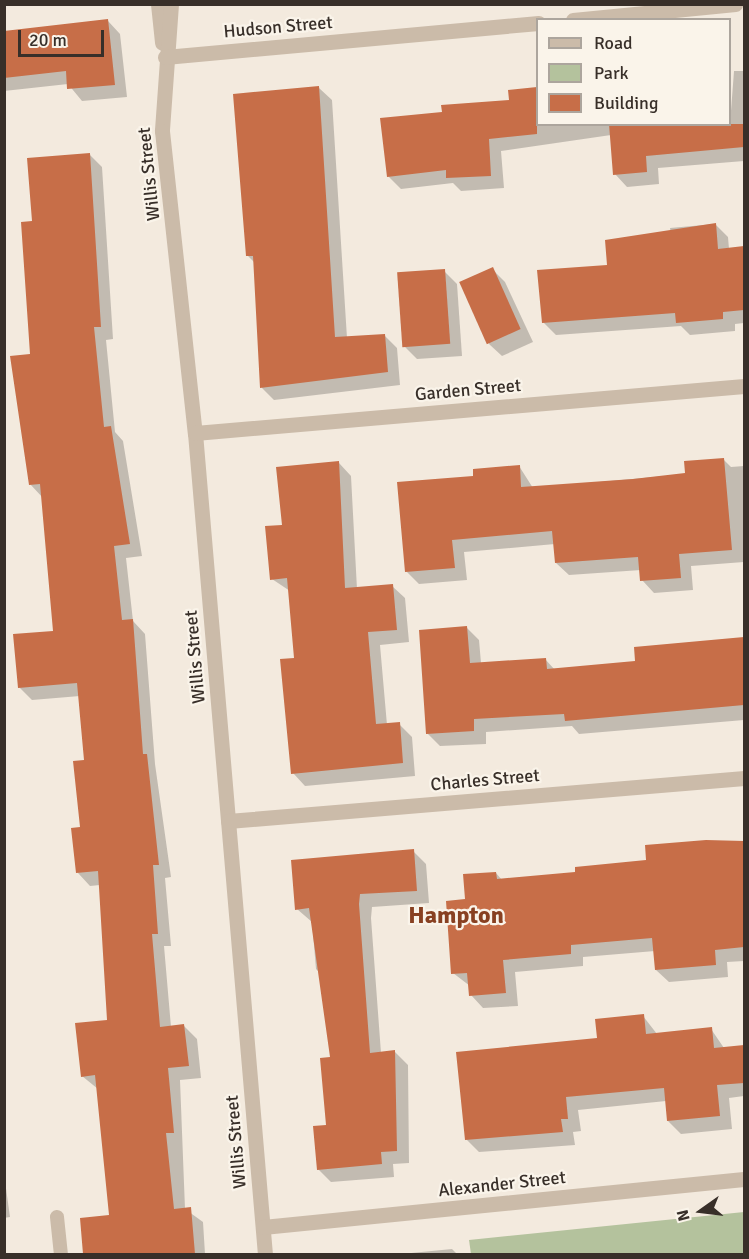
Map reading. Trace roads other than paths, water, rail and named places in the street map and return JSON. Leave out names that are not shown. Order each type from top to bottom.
[{"type":"street","name":"Willis Street","points":[[158,4],[165,57]]},
{"type":"street","name":"Willis Street","points":[[171,4],[165,57],[164,159],[195,434],[265,1254]]},
{"type":"street","points":[[593,18],[735,4]]},
{"type":"street","name":"Hudson Street","points":[[165,57],[536,23]]},
{"type":"street","name":"Garden Street","points":[[195,434],[744,386]]},
{"type":"street","name":"Charles Street","points":[[228,821],[744,778]]},
{"type":"street","name":"Alexander Street","points":[[263,1227],[744,1179]]},
{"type":"lane","points":[[57,1217],[61,1254]]},
{"type":"district","name":"Hampton","points":[[456,916]]}]
